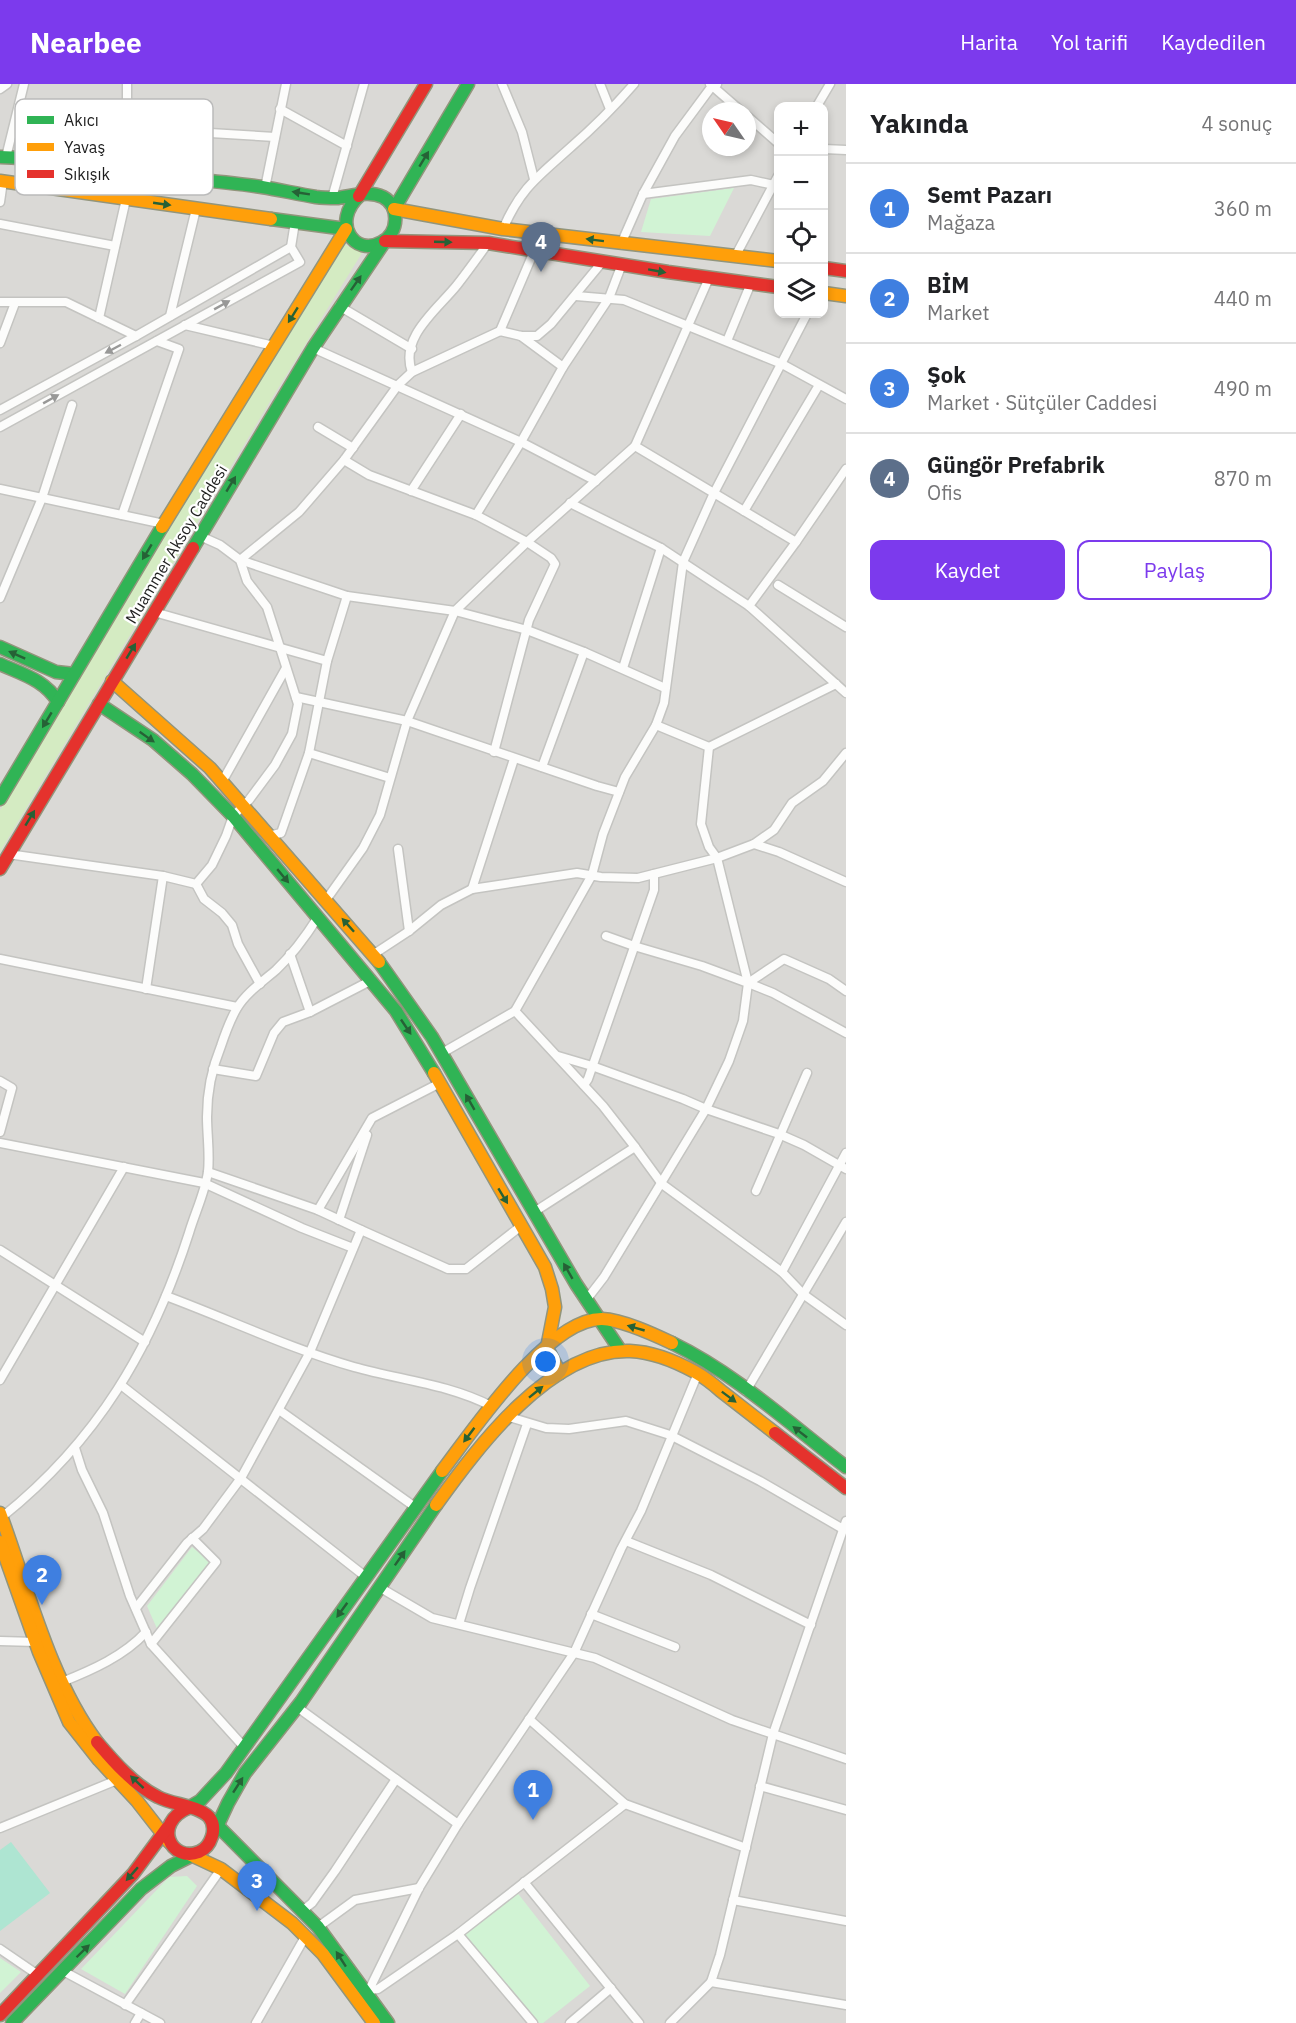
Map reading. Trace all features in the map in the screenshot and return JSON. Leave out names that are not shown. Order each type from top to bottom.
[{"type":"main road","points":[[213,182],[332,198],[359,196],[375,194],[389,202],[394,209],[396,223],[385,241],[378,244],[362,244],[355,241],[346,229],[345,214],[348,207],[359,196],[426,84]]},
{"type":"main road","points":[[394,209],[468,84]]},
{"type":"main road","points":[[98,195],[346,229]]},
{"type":"main road","points":[[394,209],[503,229],[774,260]]},
{"type":"main road","name":"Muammer Aksoy Caddesi","points":[[0,799],[164,524],[346,229]]},
{"type":"main road","points":[[385,241],[488,243],[774,287]]},
{"type":"main road","name":"Muammer Aksoy Caddesi","points":[[0,868],[313,348],[339,306],[385,241]]},
{"type":"main road","points":[[828,269],[846,271]]},
{"type":"main road","points":[[828,294],[846,296]]},
{"type":"main road","points":[[0,647],[56,672],[74,674]]},
{"type":"main road","points":[[0,664],[46,685],[53,691],[58,702]]},
{"type":"main road","points":[[112,681],[210,768],[267,836],[374,954],[408,1001],[441,1053],[534,1212],[620,1350]]},
{"type":"main road","points":[[99,704],[153,740],[192,774],[232,816],[372,980],[415,1040],[545,1267],[554,1289],[555,1315],[547,1348],[560,1373]]},
{"type":"main road","points":[[318,917],[326,900]]},
{"type":"main road","points":[[0,2015],[133,1874],[167,1834],[175,1814],[200,1802],[210,1791],[491,1406],[507,1387],[565,1332],[589,1321],[601,1319],[646,1331],[684,1349],[746,1391],[846,1467]]},
{"type":"main road","points":[[12,2023],[141,1889],[171,1866],[206,1847],[212,1826],[256,1757],[297,1707],[460,1472],[506,1416],[560,1373],[594,1358],[620,1350],[635,1350],[653,1354],[698,1373],[846,1488]]},
{"type":"main road","points":[[1,1515],[62,1682],[78,1717],[106,1753],[145,1789],[171,1803],[196,1809],[302,1911],[318,1927],[388,2023]]},
{"type":"main road","points":[[0,1542],[36,1642],[69,1722],[99,1760],[181,1852],[192,1854],[221,1869],[292,1923],[322,1954],[374,2023]]},
{"type":"main road","points":[[366,1577],[379,1587]]},
{"type":"main road","points":[[281,1694],[297,1707]]},
{"type":"street","points":[[0,89],[7,84]]},
{"type":"street","points":[[20,99],[24,84]]},
{"type":"street","points":[[265,188],[286,84]]},
{"type":"street","points":[[332,198],[364,84]]},
{"type":"street","points":[[502,84],[522,132],[534,179]]},
{"type":"street","points":[[600,84],[610,109]]},
{"type":"street","points":[[503,229],[513,206],[534,179],[572,147],[631,85]]},
{"type":"street","points":[[621,244],[643,194],[675,136],[713,85],[731,102]]},
{"type":"street","points":[[819,102],[826,86]]},
{"type":"street","points":[[280,110],[346,146]]},
{"type":"street","points":[[3,157],[15,115]]},
{"type":"street","points":[[756,124],[774,140]]},
{"type":"street","points":[[213,133],[275,137]]},
{"type":"street","points":[[828,149],[846,150]]},
{"type":"street","points":[[643,194],[751,180],[774,181]]},
{"type":"street","points":[[0,202],[2,181]]},
{"type":"street","points":[[736,255],[774,185]]},
{"type":"street","points":[[99,318],[126,199]]},
{"type":"street","points":[[170,316],[196,209]]},
{"type":"street","points":[[0,427],[300,262],[291,247],[295,222]]},
{"type":"street","points":[[0,224],[115,246]]},
{"type":"street","points":[[412,372],[408,363],[426,318],[456,286],[488,243]]},
{"type":"street","points":[[0,410],[136,336],[291,247]]},
{"type":"street","points":[[500,331],[535,249]]},
{"type":"street","points":[[240,560],[299,512],[344,460],[398,385],[412,372],[500,331],[521,336],[537,336],[576,296],[603,261]]},
{"type":"street","points":[[476,516],[563,367],[609,298],[622,264]]},
{"type":"street","points":[[326,900],[368,840],[380,815],[407,721],[455,611],[527,542],[634,446],[709,278]]},
{"type":"street","points":[[727,341],[751,284]]},
{"type":"street","points":[[576,296],[624,300],[782,364],[846,399]]},
{"type":"street","points":[[0,302],[66,302],[136,336]]},
{"type":"street","points":[[0,343],[15,303]]},
{"type":"street","points":[[339,306],[412,349]]},
{"type":"street","points":[[441,1053],[515,1011],[592,875],[603,834],[625,777],[656,725],[664,703],[683,562],[714,493],[805,318]]},
{"type":"street","points":[[185,325],[274,346]]},
{"type":"street","points":[[521,336],[563,367]]},
{"type":"street","points":[[122,515],[179,349],[157,341]]},
{"type":"street","points":[[313,348],[521,442],[596,481]]},
{"type":"street","points":[[744,511],[819,385]]},
{"type":"street","points":[[0,598],[42,498],[72,405]]},
{"type":"street","points":[[411,491],[461,414]]},
{"type":"street","points":[[318,427],[353,448]]},
{"type":"street","points":[[634,446],[796,542]]},
{"type":"street","points":[[344,460],[369,475],[476,516],[527,542],[551,558],[555,564],[529,620],[494,752]]},
{"type":"street","points":[[749,606],[846,469]]},
{"type":"street","points":[[0,489],[164,524]]},
{"type":"street","points":[[570,503],[661,548],[749,606],[846,693]]},
{"type":"street","points":[[200,536],[220,545],[240,560],[347,596],[455,611],[527,630],[623,668],[665,688]]},
{"type":"street","points":[[623,668],[661,548]]},
{"type":"street","points":[[196,884],[212,865],[226,837],[232,816],[243,806],[275,765],[292,734],[298,704],[267,607],[247,581],[240,560]]},
{"type":"street","points":[[778,585],[846,627]]},
{"type":"street","points":[[267,836],[282,834],[309,753],[327,661],[347,596]]},
{"type":"street","points":[[154,612],[327,661]]},
{"type":"street","points":[[542,767],[584,652]]},
{"type":"street","points":[[222,782],[286,668]]},
{"type":"street","points":[[656,725],[709,747],[836,684]]},
{"type":"street","points":[[296,698],[407,721],[514,759],[619,792]]},
{"type":"street","points":[[587,1299],[604,1277],[706,1109],[729,1061],[743,1021],[748,983],[717,858],[709,847],[701,824],[709,747]]},
{"type":"street","points":[[309,753],[390,778]]},
{"type":"street","points":[[374,954],[409,931],[441,905],[472,889],[577,873],[638,878],[717,858],[754,844],[774,830],[792,802],[823,781],[846,753]]},
{"type":"street","points":[[472,889],[514,759]]},
{"type":"street","points":[[754,844],[779,852],[846,882]]},
{"type":"street","points":[[398,849],[409,931]]},
{"type":"street","points":[[8,854],[163,876],[196,884],[204,899],[222,913],[232,925],[238,944],[260,984]]},
{"type":"street","points":[[584,1084],[588,1079],[654,890],[654,874]]},
{"type":"street","points":[[146,988],[163,876]]},
{"type":"street","points":[[1,1515],[28,1496],[75,1448],[121,1385],[145,1342],[181,1256],[208,1172],[207,1114],[213,1069],[237,1007],[290,954],[318,917]]},
{"type":"street","points":[[606,936],[702,966],[773,993],[846,1033]]},
{"type":"street","points":[[290,954],[310,1012]]},
{"type":"street","points":[[0,959],[237,1007]]},
{"type":"street","points":[[748,983],[784,959],[829,979],[846,991]]},
{"type":"street","points":[[213,1069],[256,1076],[274,1033],[283,1022],[310,1012],[372,980]]},
{"type":"street","points":[[515,1011],[603,1106],[662,1184],[782,1272],[803,1294],[846,1325]]},
{"type":"street","points":[[558,1056],[592,1066],[779,1134],[843,1167]]},
{"type":"street","points":[[756,1191],[807,1073]]},
{"type":"street","points":[[0,1082],[12,1088],[0,1131]]},
{"type":"street","points":[[318,1210],[372,1118],[440,1083]]},
{"type":"street","points":[[339,1220],[372,1118]]},
{"type":"street","points":[[0,1143],[204,1183],[302,1228],[353,1248]]},
{"type":"street","points":[[534,1212],[635,1147]]},
{"type":"street","points":[[782,1272],[843,1167],[846,1153]]},
{"type":"street","points":[[0,1380],[124,1167]]},
{"type":"street","points":[[208,1172],[318,1210],[448,1269],[466,1269],[521,1226]]},
{"type":"street","points":[[746,1391],[846,1222]]},
{"type":"street","points":[[136,1608],[192,1538],[203,1530],[241,1478],[310,1353],[361,1230]]},
{"type":"street","points":[[0,1250],[145,1342]]},
{"type":"street","points":[[166,1296],[310,1353],[354,1367],[406,1378],[491,1406]]},
{"type":"street","points":[[367,1992],[419,1888],[458,1824],[574,1653],[641,1510],[670,1435],[698,1373]]},
{"type":"street","points":[[121,1385],[366,1577]]},
{"type":"street","points":[[279,1410],[415,1508]]},
{"type":"street","points":[[506,1416],[546,1428],[569,1429],[626,1421],[670,1435],[844,1525],[773,1734],[711,1982],[670,2023]]},
{"type":"street","points":[[459,1624],[527,1424]]},
{"type":"street","points":[[75,1448],[82,1470],[103,1513],[136,1608],[152,1644],[244,1747]]},
{"type":"street","points":[[152,1644],[216,1562],[192,1538]]},
{"type":"street","points":[[626,1540],[711,1575],[811,1625]]},
{"type":"street","points":[[379,1587],[432,1617],[594,1658],[732,1720],[846,1759]]},
{"type":"street","points":[[591,1614],[675,1647]]},
{"type":"street","points":[[62,1682],[90,1671],[117,1655],[146,1632]]},
{"type":"street","points":[[0,1641],[36,1642]]},
{"type":"street","points":[[297,1707],[458,1824]]},
{"type":"street","points":[[529,1719],[625,1804],[746,1848]]},
{"type":"street","points":[[302,1911],[318,1895],[396,1779]]},
{"type":"street","points":[[0,1828],[117,1780]]},
{"type":"street","points":[[760,1786],[846,1810]]},
{"type":"street","points":[[367,1992],[378,1989],[458,1934],[625,1804]]},
{"type":"street","points":[[125,2005],[221,1869]]},
{"type":"street","points":[[524,1882],[639,2023]]},
{"type":"street","points":[[318,1927],[355,1900],[419,1888]]},
{"type":"street","points":[[733,1900],[846,1921]]},
{"type":"street","points":[[458,1934],[533,2023]]},
{"type":"street","points":[[255,2023],[305,1936]]},
{"type":"street","points":[[0,1949],[38,1975]]},
{"type":"street","points":[[63,1971],[160,2023]]},
{"type":"street","points":[[711,1982],[846,2005]]},
{"type":"street","points":[[570,2023],[610,1988]]},
{"type":"street","points":[[135,2023],[141,2013]]},
{"type":"shaded area","points":[[0,84],[846,84],[846,2023],[0,2023]]},
{"type":"green space","points":[[734,188],[710,236],[641,232],[651,199]]},
{"type":"green space","points":[[342,243],[362,253],[274,395],[0,852],[0,810]]},
{"type":"green space","points":[[192,1547],[213,1563],[158,1631],[147,1606]]},
{"type":"green space","points":[[11,1842],[50,1893],[0,1931],[0,1850]]},
{"type":"green space","points":[[187,1876],[197,1886],[125,1994],[81,1969],[169,1877]]},
{"type":"green space","points":[[516,1891],[590,1986],[543,2023],[539,2023],[464,1933]]},
{"type":"green space","points":[[0,1958],[21,1972],[0,1993]]},
{"type":"traffic: fast","points":[[394,209],[468,84]]},
{"type":"traffic: fast","points":[[0,157],[15,158]]},
{"type":"traffic: fast","points":[[213,181],[319,197],[338,198],[367,194],[383,197],[389,201],[395,213],[394,226],[388,238],[372,246],[363,245],[349,235],[347,216],[359,196]]},
{"type":"traffic: fast","points":[[271,219],[346,229]]},
{"type":"traffic: fast","points":[[193,548],[313,348],[385,241]]},
{"type":"traffic: fast","points":[[0,799],[162,527]]},
{"type":"traffic: fast","points":[[0,647],[56,672],[74,674]]},
{"type":"traffic: fast","points":[[0,664],[40,683],[53,694],[58,702]]},
{"type":"traffic: fast","points":[[99,704],[153,740],[192,774],[233,816],[396,1011],[434,1073]]},
{"type":"traffic: fast","points":[[379,962],[432,1037],[576,1284],[620,1350]]},
{"type":"traffic: fast","points":[[672,1343],[718,1369],[846,1467]]},
{"type":"traffic: fast","points":[[188,1808],[200,1801],[226,1773],[442,1471]]},
{"type":"traffic: fast","points":[[214,1833],[245,1773],[301,1702],[436,1505]]},
{"type":"traffic: fast","points":[[211,1819],[318,1927],[388,2023]]},
{"type":"traffic: fast","points":[[12,2023],[141,1889],[171,1866],[197,1853]]},
{"type":"traffic: slow","points":[[0,181],[15,183]]},
{"type":"traffic: slow","points":[[100,195],[271,219]]},
{"type":"traffic: slow","points":[[394,209],[503,229],[774,261]]},
{"type":"traffic: slow","points":[[162,527],[346,229]]},
{"type":"traffic: slow","points":[[828,294],[846,296]]},
{"type":"traffic: slow","points":[[112,681],[210,768],[379,962]]},
{"type":"traffic: slow","points":[[434,1073],[545,1267],[555,1307],[547,1348],[560,1373]]},
{"type":"traffic: slow","points":[[442,1471],[513,1380],[558,1337],[581,1324],[602,1319],[610,1320],[638,1328],[672,1343]]},
{"type":"traffic: slow","points":[[436,1505],[472,1456],[519,1406],[545,1383],[572,1366],[601,1354],[639,1352],[680,1364],[705,1378],[775,1433]]},
{"type":"traffic: slow","points":[[0,1513],[53,1662],[80,1717],[97,1742]]},
{"type":"traffic: slow","points":[[0,1542],[39,1652],[69,1722],[169,1842]]},
{"type":"traffic: slow","points":[[189,1854],[221,1869],[292,1923],[323,1954],[374,2023]]},
{"type":"traffic: jam","points":[[359,196],[426,84]]},
{"type":"traffic: jam","points":[[385,241],[488,243],[774,286]]},
{"type":"traffic: jam","points":[[828,269],[846,271]]},
{"type":"traffic: jam","points":[[0,869],[193,548]]},
{"type":"traffic: jam","points":[[775,1433],[846,1488]]},
{"type":"traffic: jam","points":[[97,1742],[125,1772],[149,1792],[164,1800],[198,1810],[209,1817],[213,1826],[210,1842],[203,1850],[189,1854],[180,1852],[174,1847],[168,1832],[177,1815],[188,1808]]},
{"type":"traffic: jam","points":[[0,2015],[133,1874],[167,1828]]},
{"type":"place","name":"Güngör Prefabrik","points":[[541,272]]},
{"type":"place","name":"BİM","points":[[42,1605]]},
{"type":"place","name":"Semt Pazarı","points":[[533,1820]]},
{"type":"place","name":"Şok","points":[[257,1911]]}]
